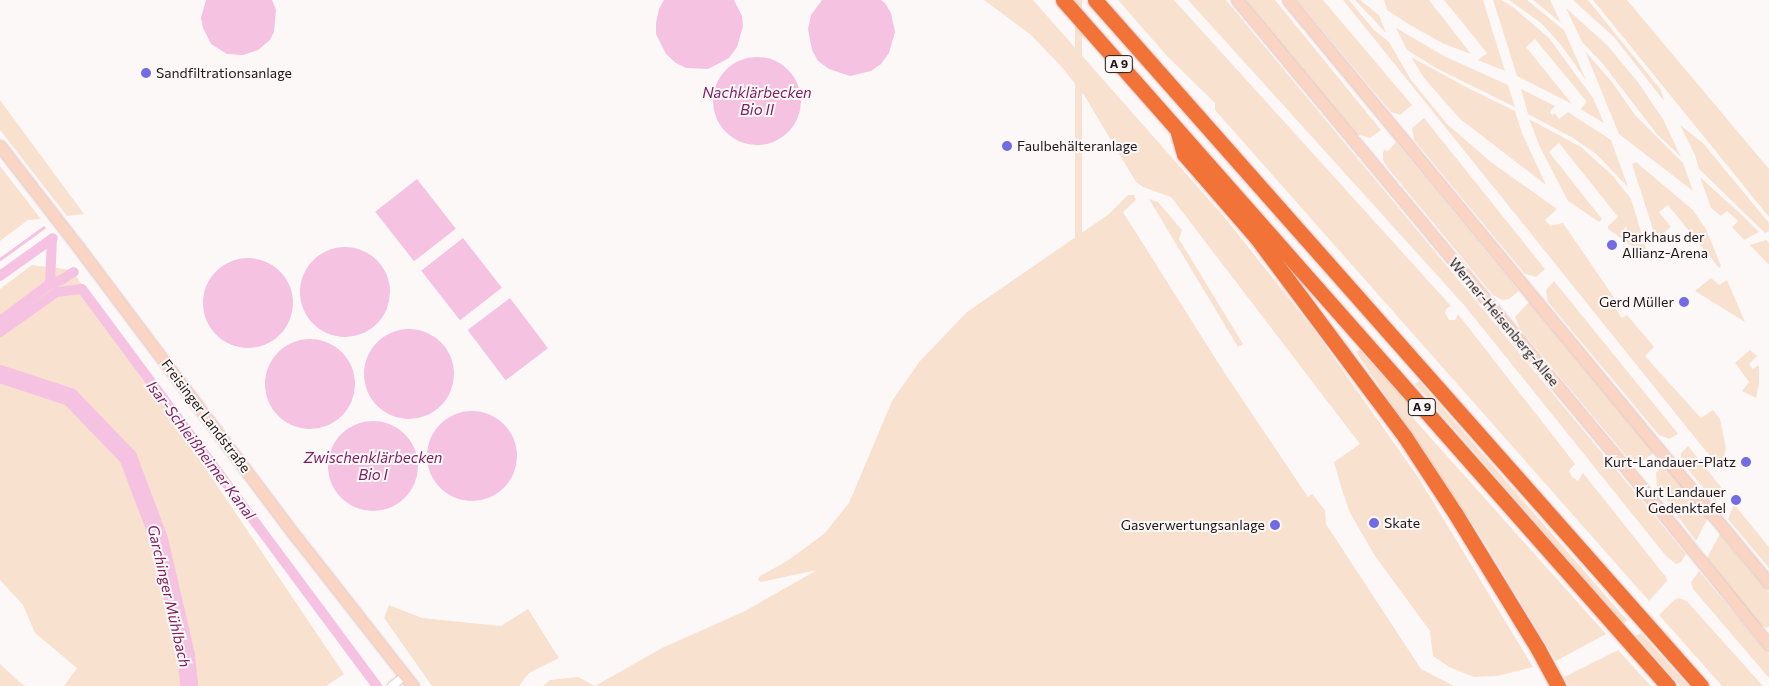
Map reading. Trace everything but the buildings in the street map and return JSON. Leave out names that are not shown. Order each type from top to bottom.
[{"type":"highway","name":"A 9","points":[[1063,0],[1668,686]]},
{"type":"highway","name":"A 9","points":[[1095,0],[1701,686]]},
{"type":"highway","points":[[1176,128],[1184,154],[1256,238],[1405,437],[1456,513],[1538,649],[1558,686]]},
{"type":"street","name":"Werner-Heisenberg-Allee","points":[[1236,0],[1634,478],[1769,645]]},
{"type":"street","points":[[1288,0],[1769,583]]},
{"type":"street","name":"Freisinger Landstraße","points":[[0,146],[80,248],[308,553],[413,686]]},
{"type":"street","points":[[392,686],[405,676]]},
{"type":"shaded area","points":[[984,0],[1033,0],[1226,219],[1317,334],[1418,477],[1533,667],[1497,676],[1474,677],[1449,667],[1433,656],[1430,631],[1375,556],[1350,513],[1342,490],[1334,462],[1360,444],[1171,197],[1143,187],[1136,182],[1084,95],[1060,65],[1031,35]]},
{"type":"shaded area","points":[[1075,0],[1082,0],[1082,317],[1075,317]]},
{"type":"shaded area","points":[[1118,0],[1174,0],[1451,306],[1446,309],[1445,313],[1449,320],[1455,320],[1458,314],[1575,464],[1569,471],[1572,477],[1578,481],[1583,473],[1666,577],[1667,581],[1649,601],[1215,110],[1215,103],[1167,56]]},
{"type":"shaded area","points":[[1188,0],[1226,0],[1686,554],[1681,562],[1676,564],[1666,556],[1464,305]]},
{"type":"shaded area","points":[[1245,0],[1275,0],[1381,130],[1370,138],[1356,134]]},
{"type":"shaded area","points":[[1297,0],[1323,0],[1412,105],[1400,115],[1391,112]]},
{"type":"shaded area","points":[[1343,0],[1349,0],[1373,29],[1389,42],[1411,80],[1447,124],[1491,162],[1557,209],[1545,220],[1550,226],[1563,223],[1617,302],[1615,308],[1622,318],[1627,315],[1654,347],[1645,356],[1701,418],[1713,410],[1720,419],[1726,448],[1721,470]]},
{"type":"shaded area","points":[[1355,0],[1360,0],[1379,15],[1386,33]]},
{"type":"shaded area","points":[[1384,0],[1429,0],[1471,54],[1444,44],[1410,25],[1387,10]]},
{"type":"shaded area","points":[[1444,0],[1483,0],[1505,71],[1478,60],[1487,53]]},
{"type":"shaded area","points":[[1493,0],[1501,0],[1513,7],[1549,38],[1593,98],[1604,123],[1580,109],[1587,102],[1535,39],[1526,47],[1572,104],[1517,76]]},
{"type":"shaded area","points":[[1509,0],[1527,0],[1564,30],[1586,80],[1561,45],[1541,23]]},
{"type":"shaded area","points":[[1533,0],[1550,0],[1561,23],[1543,8]]},
{"type":"shaded area","points":[[1573,0],[1588,0],[1661,90],[1664,101],[1614,37]]},
{"type":"shaded area","points":[[1593,0],[1627,0],[1769,169],[1769,217]]},
{"type":"shaded area","points":[[1566,8],[1607,45],[1637,81],[1663,119],[1681,157],[1656,133],[1603,64],[1582,42]]},
{"type":"shaded area","points":[[1396,28],[1444,56],[1508,85],[1515,107],[1436,68],[1407,50]]},
{"type":"shaded area","points":[[1585,51],[1612,82],[1635,115],[1683,163],[1693,191],[1619,134]]},
{"type":"shaded area","points":[[1411,57],[1515,111],[1522,133],[1546,185],[1460,119],[1424,78]]},
{"type":"shaded area","points":[[1521,89],[1555,106],[1550,111],[1552,115],[1555,113],[1559,119],[1568,112],[1611,140],[1628,187],[1596,154],[1573,138],[1528,114]]},
{"type":"shaded area","points":[[0,100],[84,214],[67,216],[0,130]]},
{"type":"shaded area","points":[[1424,118],[1545,269],[1536,277],[1525,274],[1414,140],[1412,128]]},
{"type":"shaded area","points":[[1529,119],[1581,147],[1613,176],[1631,199],[1649,258],[1608,229],[1608,226],[1618,217],[1559,143],[1549,152],[1602,219],[1599,222],[1568,201],[1540,147]]},
{"type":"shaded area","points":[[1680,125],[1703,143],[1769,223],[1769,231],[1765,233],[1699,169],[1695,155]]},
{"type":"shaded area","points":[[1396,142],[1519,291],[1509,299],[1502,300],[1493,295],[1387,167],[1383,160],[1384,150],[1388,151]]},
{"type":"shaded area","points":[[1636,162],[1693,210],[1706,229],[1721,266],[1719,268],[1668,205],[1659,212],[1671,227],[1656,239],[1632,164]]},
{"type":"shaded area","points":[[0,166],[41,219],[28,220],[0,241]]},
{"type":"shaded area","points":[[1700,177],[1759,232],[1744,240],[1732,227],[1738,221],[1727,211],[1721,216],[1711,208]]},
{"type":"shaded area","points":[[1128,195],[1134,195],[1136,200],[1123,212],[1224,372],[1308,497],[1312,494],[1325,510],[1326,524],[1421,669],[1454,686],[595,686],[662,648],[745,611],[817,570],[761,582],[758,580],[760,576],[787,561],[824,534],[849,503],[892,401],[920,361],[967,312],[1109,214]]},
{"type":"shaded area","points":[[1149,199],[1158,202],[1182,230],[1179,239],[1243,344],[1238,347]]},
{"type":"shaded area","points":[[1766,240],[1769,243],[1769,265],[1750,245]]},
{"type":"shaded area","points":[[32,265],[72,270],[344,674],[326,686],[64,686],[77,668],[35,633],[23,605],[0,580],[0,289]]},
{"type":"shaded area","points":[[1711,278],[1719,285],[1727,280],[1745,322],[1695,291]]},
{"type":"shaded area","points":[[1554,281],[1678,434],[1669,439],[1659,435],[1548,302],[1546,290]]},
{"type":"shaded area","points":[[1529,302],[1654,453],[1639,463],[1628,458],[1520,329],[1515,317]]},
{"type":"shaded area","points":[[1360,350],[1410,406],[1414,413],[1413,418],[1606,634],[1556,661],[1480,535],[1356,352]]},
{"type":"shaded area","points":[[1750,350],[1757,356],[1749,364],[1753,369],[1758,365],[1759,367],[1759,384],[1756,398],[1742,391],[1749,382],[1735,363]]},
{"type":"shaded area","points":[[1419,381],[1627,620],[1623,624],[1415,384]]},
{"type":"shaded area","points":[[1688,446],[1721,487],[1715,502],[1681,461],[1681,453]]},
{"type":"shaded area","points":[[1664,464],[1708,518],[1696,541],[1657,487],[1656,473]]},
{"type":"shaded area","points":[[1734,504],[1769,547],[1769,568],[1728,519]]},
{"type":"shaded area","points":[[1720,534],[1769,593],[1769,627],[1759,625],[1707,558]]},
{"type":"shaded area","points":[[1699,571],[1769,654],[1769,678],[1693,589],[1691,582]]},
{"type":"shaded area","points":[[1679,598],[1687,601],[1763,686],[1722,686],[1659,615],[1674,600]]},
{"type":"shaded area","points":[[389,605],[422,618],[501,626],[528,609],[559,658],[529,673],[519,686],[432,686],[384,618]]},
{"type":"shaded area","points":[[1641,633],[1689,686],[1680,686],[1636,636]]},
{"type":"shaded area","points":[[1618,650],[1651,686],[1569,686],[1564,677]]},
{"type":"shaded area","points":[[0,664],[23,685],[27,686],[0,686]]},
{"type":"shaded area","points":[[578,677],[595,686],[543,686],[550,680]]},
{"type":"water","points":[[206,0],[272,0],[276,10],[274,32],[270,40],[258,50],[243,55],[227,54],[211,44],[203,28],[201,18]]},
{"type":"water","name":"Nachklärbecken Bio II","points":[[664,0],[734,0],[742,16],[743,26],[737,47],[729,58],[708,69],[686,68],[676,63],[666,54],[656,34],[659,9]]},
{"type":"water","name":"Nachklärbecken Bio II","points":[[822,0],[881,0],[885,3],[891,13],[895,32],[889,53],[881,64],[871,71],[850,76],[829,69],[818,61],[812,50],[808,29],[811,15]]},
{"type":"water","name":"Nachklärbecken Bio II","points":[[757,57],[774,61],[788,70],[797,84],[801,101],[797,118],[788,132],[774,141],[757,145],[740,141],[726,132],[717,118],[713,101],[717,84],[726,70],[740,61]]},
{"type":"water","points":[[417,179],[456,229],[414,261],[375,212]]},
{"type":"water","points":[[463,238],[502,288],[460,320],[421,271]]},
{"type":"water","points":[[345,247],[362,251],[377,260],[386,275],[390,292],[386,309],[377,324],[362,333],[345,337],[328,333],[313,324],[304,309],[300,292],[304,275],[313,260],[328,251]]},
{"type":"water","points":[[248,258],[265,262],[280,271],[289,286],[293,303],[289,320],[280,335],[265,344],[248,348],[231,344],[216,335],[207,320],[203,303],[207,286],[216,271],[231,262]]},
{"type":"water","points":[[510,298],[548,348],[506,380],[468,330]]},
{"type":"water","name":"Zwischenklärbecken Bio I","points":[[409,329],[426,333],[441,342],[450,357],[454,374],[450,391],[441,406],[426,415],[409,419],[392,415],[377,406],[368,391],[364,374],[368,357],[377,342],[392,333]]},
{"type":"water","name":"Zwischenklärbecken Bio I","points":[[310,339],[327,343],[342,352],[351,367],[355,384],[351,401],[342,416],[327,425],[310,429],[293,425],[278,416],[269,401],[265,384],[269,367],[278,352],[293,343]]},
{"type":"water","name":"Zwischenklärbecken Bio I","points":[[472,411],[489,415],[504,424],[513,439],[517,456],[513,473],[504,488],[489,497],[472,501],[455,497],[440,488],[431,473],[427,456],[431,439],[440,424],[455,415]]},
{"type":"water","name":"Zwischenklärbecken Bio I","points":[[373,421],[390,425],[405,434],[414,449],[418,466],[414,483],[405,498],[390,507],[373,511],[356,507],[341,498],[332,483],[328,466],[332,449],[341,434],[356,425]]},
{"type":"waterway","points":[[0,259],[44,227]]},
{"type":"waterway","points":[[0,276],[53,238]]},
{"type":"waterway","points":[[50,284],[52,239]]},
{"type":"waterway","points":[[0,321],[50,284],[74,272]]},
{"type":"waterway","name":"Isar-Schleißheimer Kanal","points":[[0,332],[57,292],[82,289],[377,686]]},
{"type":"waterway","name":"Garchinger Mühlbach","points":[[0,374],[70,397],[128,457],[159,539],[186,655],[189,686]]},
{"type":"place","name":"Sandfiltrationsanlage","points":[[146,73]]},
{"type":"place","name":"Faulbehälteranlage","points":[[1007,146]]},
{"type":"place","name":"Parkhaus der Allianz-Arena","points":[[1612,245]]},
{"type":"place","name":"Gerd Müller","points":[[1684,302]]},
{"type":"place","name":"Kurt-Landauer-Platz","points":[[1746,462]]},
{"type":"place","name":"Kurt Landauer Gedenktafel","points":[[1736,500]]},
{"type":"place","name":"Skate","points":[[1374,523]]},
{"type":"place","name":"Gasverwertungsanlage","points":[[1275,525]]}]
